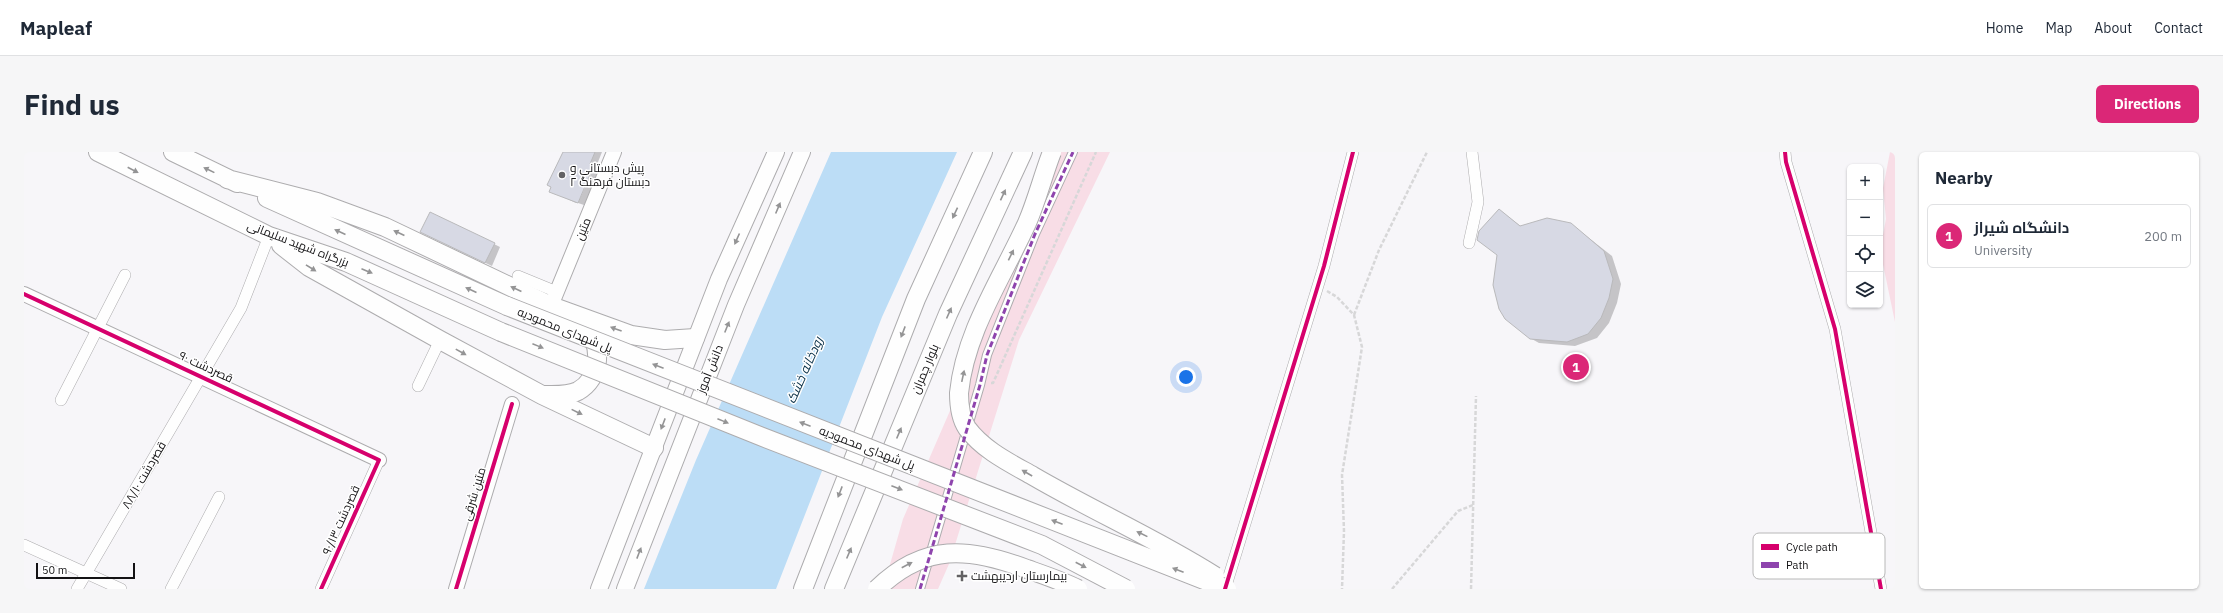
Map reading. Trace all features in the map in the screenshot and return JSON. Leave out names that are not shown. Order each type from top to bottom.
[{"type":"main road","name":"بزرگراه شهید سلیمانی","points":[[98,152],[269,236],[346,262],[502,332],[745,430],[1042,545],[1126,589]]},
{"type":"main road","points":[[173,152],[227,179],[317,202],[385,227],[554,299],[589,330],[597,351],[598,364],[588,384],[577,391],[564,394],[542,395]]},
{"type":"main road","name":"دانش آموز","points":[[598,589],[719,279],[776,152]]},
{"type":"main road","name":"دانش آموز","points":[[625,589],[733,312],[802,152]]},
{"type":"main road","points":[[803,589],[916,299],[983,152]]},
{"type":"main road","name":"بلوار چمران","points":[[834,589],[948,314],[1023,152]]},
{"type":"main road","points":[[1052,152],[1027,221],[987,303],[969,348],[959,394],[961,413],[967,428],[984,446],[1004,459],[1082,505],[1176,551],[1236,589]]},
{"type":"main road","name":"پل شهدای محمودیه","points":[[227,179],[322,224],[507,306],[1226,589]]},
{"type":"main road","points":[[269,236],[309,267],[440,340],[542,395],[654,448]]},
{"type":"main road","points":[[569,312],[632,335],[665,340],[695,338]]},
{"type":"main road","points":[[877,589],[899,569],[912,562],[927,556],[957,552],[984,554],[1007,561],[1078,589]]},
{"type":"street","name":"متین","points":[[554,299],[614,152]]},
{"type":"street","points":[[920,589],[980,385],[987,355],[1035,234],[1073,152]]},
{"type":"street","points":[[1226,589],[1318,285],[1353,152]]},
{"type":"street","points":[[1469,243],[1478,202],[1472,152]]},
{"type":"street","points":[[1785,152],[1786,162],[1835,329],[1871,533]]},
{"type":"street","name":"۸۸/۱۰ قصردشت","points":[[77,589],[241,308],[269,236]]},
{"type":"street","points":[[61,400],[125,275]]},
{"type":"street","points":[[518,276],[554,299]]},
{"type":"street","name":"۹۰ قصردشت","points":[[24,294],[379,460]]},
{"type":"street","points":[[418,386],[440,340]]},
{"type":"street","name":"متین شرقی","points":[[456,589],[512,404]]},
{"type":"street","name":"۹۰/۱۳ قصردشت","points":[[321,589],[379,460]]},
{"type":"street","points":[[171,589],[219,497]]},
{"type":"street","points":[[24,545],[121,589]]},
{"type":"street","points":[[1879,579],[1881,589]]},
{"type":"path","points":[[980,385],[993,383],[1096,152]]},
{"type":"path","points":[[1354,315],[1379,250],[1427,152]]},
{"type":"path","points":[[1318,285],[1337,297],[1354,315],[1362,346],[1342,474],[1344,531],[1342,589]]},
{"type":"path","points":[[1471,589],[1476,396]]},
{"type":"path","points":[[1392,589],[1458,510],[1473,505]]},
{"type":"shaded area","points":[[1057,152],[1110,152],[1019,340],[949,564],[938,589],[883,589],[903,519],[992,314]]},
{"type":"shaded area","points":[[1890,152],[1895,152],[1895,322],[1883,264],[1883,234],[1886,219],[1883,188]]},
{"type":"water","name":"رودخانه خشک","points":[[831,152],[957,152],[882,317],[776,589],[644,589],[696,460]]},
{"type":"building","name":"پیش دبستانی و دبستان فرهنگ ۲","points":[[563,152],[595,152],[590,164],[594,165],[578,203],[549,192],[551,187],[547,185]]},
{"type":"building","points":[[1499,209],[1520,226],[1547,218],[1571,223],[1604,251],[1613,279],[1609,298],[1601,318],[1588,334],[1567,342],[1530,339],[1505,319],[1499,309],[1493,285],[1497,255],[1477,240],[1479,231]]},
{"type":"building","points":[[430,212],[495,243],[485,263],[420,232]]},
{"type":"marked path","points":[[920,589],[980,385],[987,355],[1035,234],[1073,152]]},
{"type":"cycle path","points":[[1225,589],[1324,266],[1353,152]]},
{"type":"cycle path","points":[[1785,152],[1786,162],[1835,329],[1871,533]]},
{"type":"cycle path","points":[[24,294],[379,460],[321,589]]},
{"type":"cycle path","points":[[456,589],[512,404]]},
{"type":"cycle path","points":[[1879,579],[1881,589]]},
{"type":"place","name":"پیش دبستانی و دبستان فرهنگ ۲","points":[[562,175]]},
{"type":"place","name":"دانشگاه شیراز","points":[[1576,367]]},
{"type":"place","name":"بیمارستان اردیبهشت","points":[[962,576]]}]
